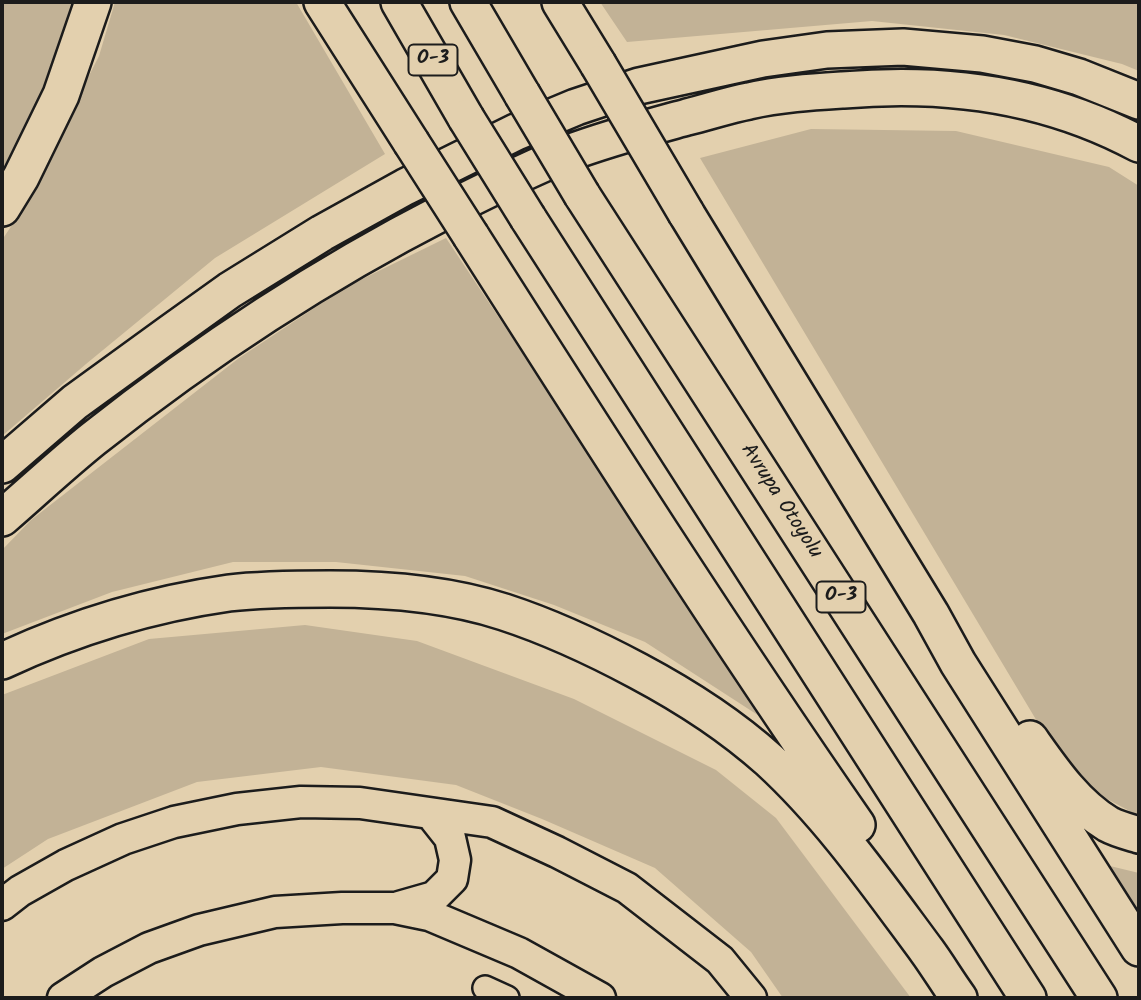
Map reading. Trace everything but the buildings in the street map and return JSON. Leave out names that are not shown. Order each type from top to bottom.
[{"type":"highway","points":[[2,208],[21,177],[61,95],[93,2]]},
{"type":"highway","points":[[322,2],[604,444],[794,734],[975,998]]},
{"type":"highway","name":"O-3","points":[[399,2],[528,218],[1028,998]]},
{"type":"highway","name":"Avrupa Otoyolu","points":[[468,2],[582,195],[1099,998]]},
{"type":"highway","points":[[560,2],[931,614],[958,663],[1139,948]]},
{"type":"highway","points":[[2,465],[75,402],[170,333],[230,290],[322,233],[405,187],[516,132],[576,107],[639,86],[763,59],[827,50],[903,47],[982,54],[1035,64],[1079,76],[1139,101]]},
{"type":"highway","points":[[2,518],[90,441],[173,378],[354,260],[517,174],[616,137],[748,101],[806,93],[919,86],[978,91],[1060,110],[1139,144]]},
{"type":"highway","points":[[2,661],[31,647],[148,608],[230,593],[375,589],[436,596],[502,611],[601,652],[669,688],[725,723],[769,760],[813,804],[848,846],[959,998]]},
{"type":"highway","points":[[931,614],[958,636],[1047,763],[1081,803],[1110,824],[1139,835]]},
{"type":"main road","points":[[2,905],[20,891],[66,865],[123,839],[174,822],[237,809],[301,802],[360,803],[492,822],[557,852],[627,888],[720,961],[751,998]]},
{"type":"main road","points":[[395,908],[434,897],[452,879],[455,860],[450,838],[431,814]]},
{"type":"main road","points":[[63,998],[103,972],[149,948],[199,930],[275,912],[342,908],[395,908],[429,915],[519,953],[600,998]]},
{"type":"street","points":[[485,988],[507,998]]},
{"type":"shaded area","points":[[2,2],[72,2],[54,73],[2,181]]},
{"type":"shaded area","points":[[115,2],[296,2],[385,154],[215,258],[2,436],[2,240],[16,219],[99,56]]},
{"type":"shaded area","points":[[600,2],[1139,2],[1139,71],[1122,64],[1004,35],[872,21],[627,42]]},
{"type":"shaded area","points":[[811,129],[956,131],[1109,167],[1139,186],[1139,816],[1090,790],[1053,748],[700,158]]},
{"type":"shaded area","points":[[446,238],[767,721],[645,642],[554,605],[465,576],[336,562],[233,562],[112,592],[2,634],[2,550],[31,520],[239,358],[346,287]]},
{"type":"shaded area","points":[[305,625],[417,641],[574,699],[716,770],[776,818],[911,998],[783,998],[751,952],[655,868],[456,785],[321,767],[197,782],[48,839],[2,869],[2,695],[149,639]]},
{"type":"shaded area","points":[[1110,866],[1139,873],[1139,911]]}]
